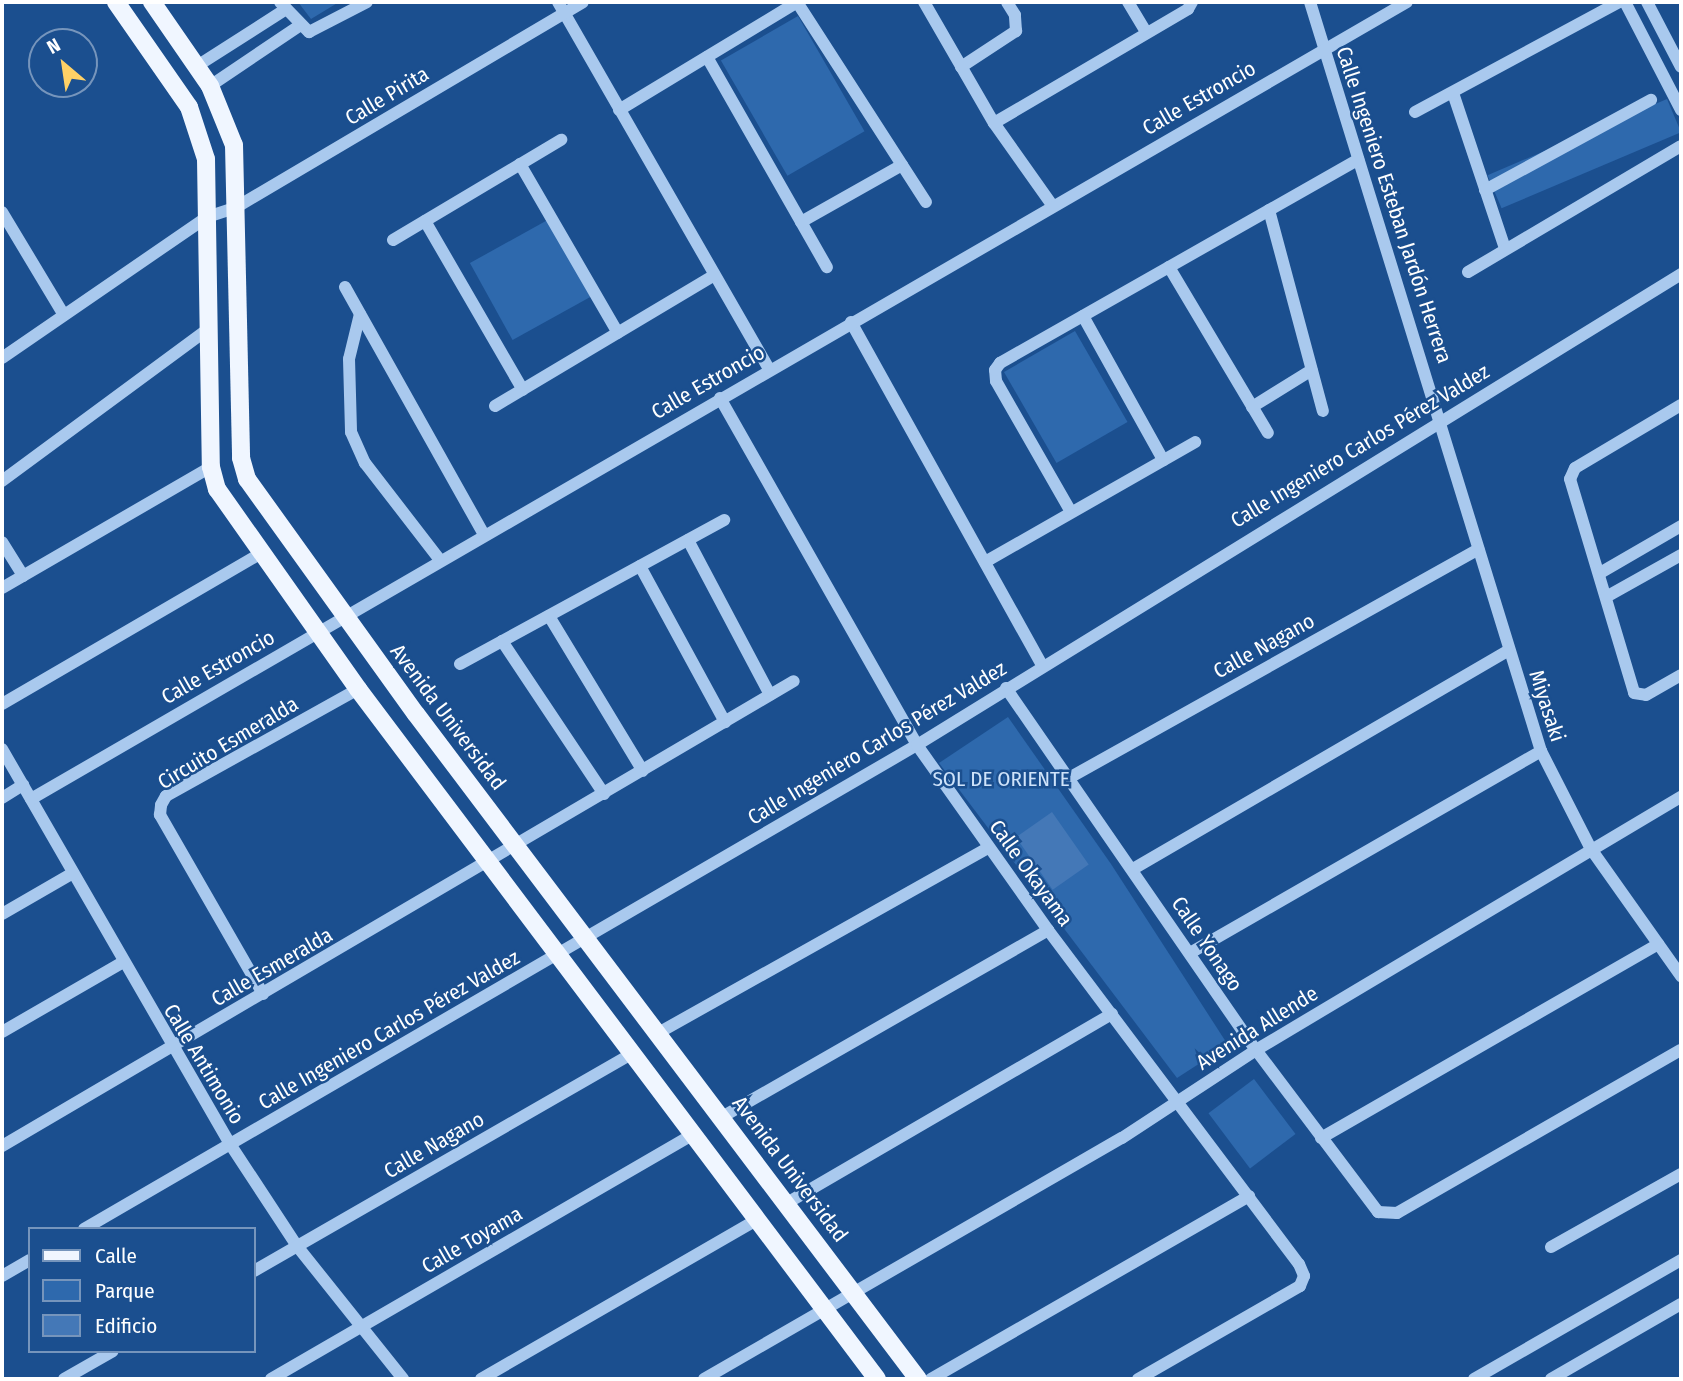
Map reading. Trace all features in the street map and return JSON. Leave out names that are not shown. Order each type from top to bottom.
[{"type":"main road","points":[[116,2],[189,107],[199,129],[206,159],[211,467],[217,489],[260,554],[358,689],[877,1379]]},
{"type":"main road","name":"Avenida Universidad","points":[[152,2],[210,86],[233,145],[241,458],[255,493],[516,847],[660,1032],[918,1379]]},
{"type":"street","points":[[197,66],[283,5],[299,26],[314,32],[367,2]]},
{"type":"street","name":"Calle Pirita","points":[[2,358],[207,217],[235,208],[561,8],[583,2]]},
{"type":"street","points":[[620,110],[797,2],[926,202]]},
{"type":"street","points":[[923,2],[994,123],[1052,205]]},
{"type":"street","points":[[961,67],[1016,31],[1015,15],[1007,2]]},
{"type":"street","points":[[1128,2],[1146,32]]},
{"type":"street","points":[[994,123],[1192,2]]},
{"type":"street","name":"Calle Ingeniero Esteban Jardón Herrera","points":[[1310,2],[1441,419]]},
{"type":"street","name":"Calle Estroncio","points":[[31,799],[1052,205],[1407,2]]},
{"type":"street","points":[[1415,113],[1619,2]]},
{"type":"street","points":[[1625,2],[1681,110]]},
{"type":"street","points":[[1647,2],[1681,67]]},
{"type":"street","points":[[561,8],[769,369]]},
{"type":"street","points":[[210,86],[299,26]]},
{"type":"street","points":[[707,57],[827,267]]},
{"type":"street","points":[[1453,93],[1505,248]]},
{"type":"street","points":[[1485,190],[1651,100]]},
{"type":"street","points":[[393,240],[561,140]]},
{"type":"street","points":[[1468,272],[1681,146]]},
{"type":"street","points":[[1071,513],[996,381],[995,370],[1083,316],[1359,160]]},
{"type":"street","points":[[520,164],[618,333]]},
{"type":"street","points":[[801,222],[902,165]]},
{"type":"street","points":[[1269,210],[1323,411]]},
{"type":"street","points":[[2,212],[64,314]]},
{"type":"street","points":[[425,221],[523,390]]},
{"type":"street","points":[[1169,267],[1268,433]]},
{"type":"street","name":"Calle Ingeniero Carlos Pérez Valdez","points":[[87,1227],[916,745],[1441,419],[1681,274]]},
{"type":"street","points":[[495,406],[713,276]]},
{"type":"street","points":[[345,287],[484,535]]},
{"type":"street","points":[[360,314],[349,359],[351,432],[365,463],[440,560]]},
{"type":"street","points":[[1083,316],[1163,460]]},
{"type":"street","points":[[851,322],[1042,665]]},
{"type":"street","points":[[2,481],[207,330]]},
{"type":"street","points":[[1252,407],[1312,370]]},
{"type":"street","name":"Calle Okayama","points":[[720,398],[916,745],[1048,930],[1249,1196],[1304,1276],[1300,1286],[1138,1379]]},
{"type":"street","points":[[1681,405],[1571,473],[1634,693],[1646,695],[1681,675]]},
{"type":"street","name":"Miyasaki","points":[[1441,419],[1508,651],[1541,751],[1591,849],[1681,976]]},
{"type":"street","points":[[985,562],[1195,442]]},
{"type":"street","points":[[2,588],[211,467]]},
{"type":"street","points":[[460,664],[724,520]]},
{"type":"street","points":[[1600,573],[1681,526]]},
{"type":"street","points":[[688,540],[770,695]]},
{"type":"street","points":[[2,542],[23,576]]},
{"type":"street","name":"Calle Nagano","points":[[1069,778],[1478,549]]},
{"type":"street","points":[[2,704],[260,554]]},
{"type":"street","points":[[1606,597],[1681,555]]},
{"type":"street","points":[[640,566],[725,722]]},
{"type":"street","points":[[549,616],[643,771]]},
{"type":"street","points":[[502,641],[604,794]]},
{"type":"street","points":[[1133,869],[1508,651]]},
{"type":"street","name":"Calle Esmeralda","points":[[2,1146],[489,863],[794,681]]},
{"type":"street","name":"Calle Yonago","points":[[1006,688],[1256,1050],[1369,1205],[1385,1214],[1397,1213],[1681,1050]]},
{"type":"street","name":"Circuito Esmeralda","points":[[263,994],[160,815],[161,805],[166,796],[358,689]]},
{"type":"street","name":"Calle Antimonio","points":[[2,749],[171,1048],[230,1144],[297,1246],[403,1379]]},
{"type":"street","points":[[1190,953],[1541,751]]},
{"type":"street","points":[[2,798],[23,785]]},
{"type":"street","name":"Avenida Allende","points":[[704,1379],[1178,1101],[1256,1050],[1681,797]]},
{"type":"street","points":[[660,1032],[988,848]]},
{"type":"street","points":[[2,914],[72,873]]},
{"type":"street","points":[[722,1117],[1048,930]]},
{"type":"street","points":[[1321,1138],[1658,944]]},
{"type":"street","points":[[2,1032],[123,962]]},
{"type":"street","points":[[787,1203],[1112,1014]]},
{"type":"street","name":"Calle Nagano","points":[[256,1270],[634,1053]]},
{"type":"street","name":"Calle Toyama","points":[[271,1379],[693,1134]]},
{"type":"street","points":[[1552,1247],[1681,1174]]},
{"type":"street","points":[[931,1379],[1249,1196]]},
{"type":"street","points":[[481,1379],[757,1220]]},
{"type":"street","points":[[1474,1379],[1681,1260]]},
{"type":"street","points":[[2,1276],[28,1261]]},
{"type":"street","points":[[1551,1379],[1681,1304]]},
{"type":"street","points":[[64,1379],[110,1353]]},
{"type":"green space","points":[[298,2],[339,2],[311,19]]},
{"type":"green space","points":[[798,16],[864,131],[787,176],[721,60]]},
{"type":"green space","points":[[1667,99],[1681,132],[1502,208],[1488,175]]},
{"type":"green space","points":[[553,217],[596,294],[513,340],[470,263]]},
{"type":"green space","points":[[1075,331],[1128,422],[1056,463],[1004,372]]},
{"type":"green space","name":"SOL DE ORIENTE","points":[[1008,717],[1111,864],[1228,1045],[1177,1078],[939,763]]},
{"type":"green space","points":[[1254,1079],[1296,1134],[1250,1168],[1208,1113]]},
{"type":"building","points":[[1052,812],[1089,864],[1053,890],[1016,837]]}]
